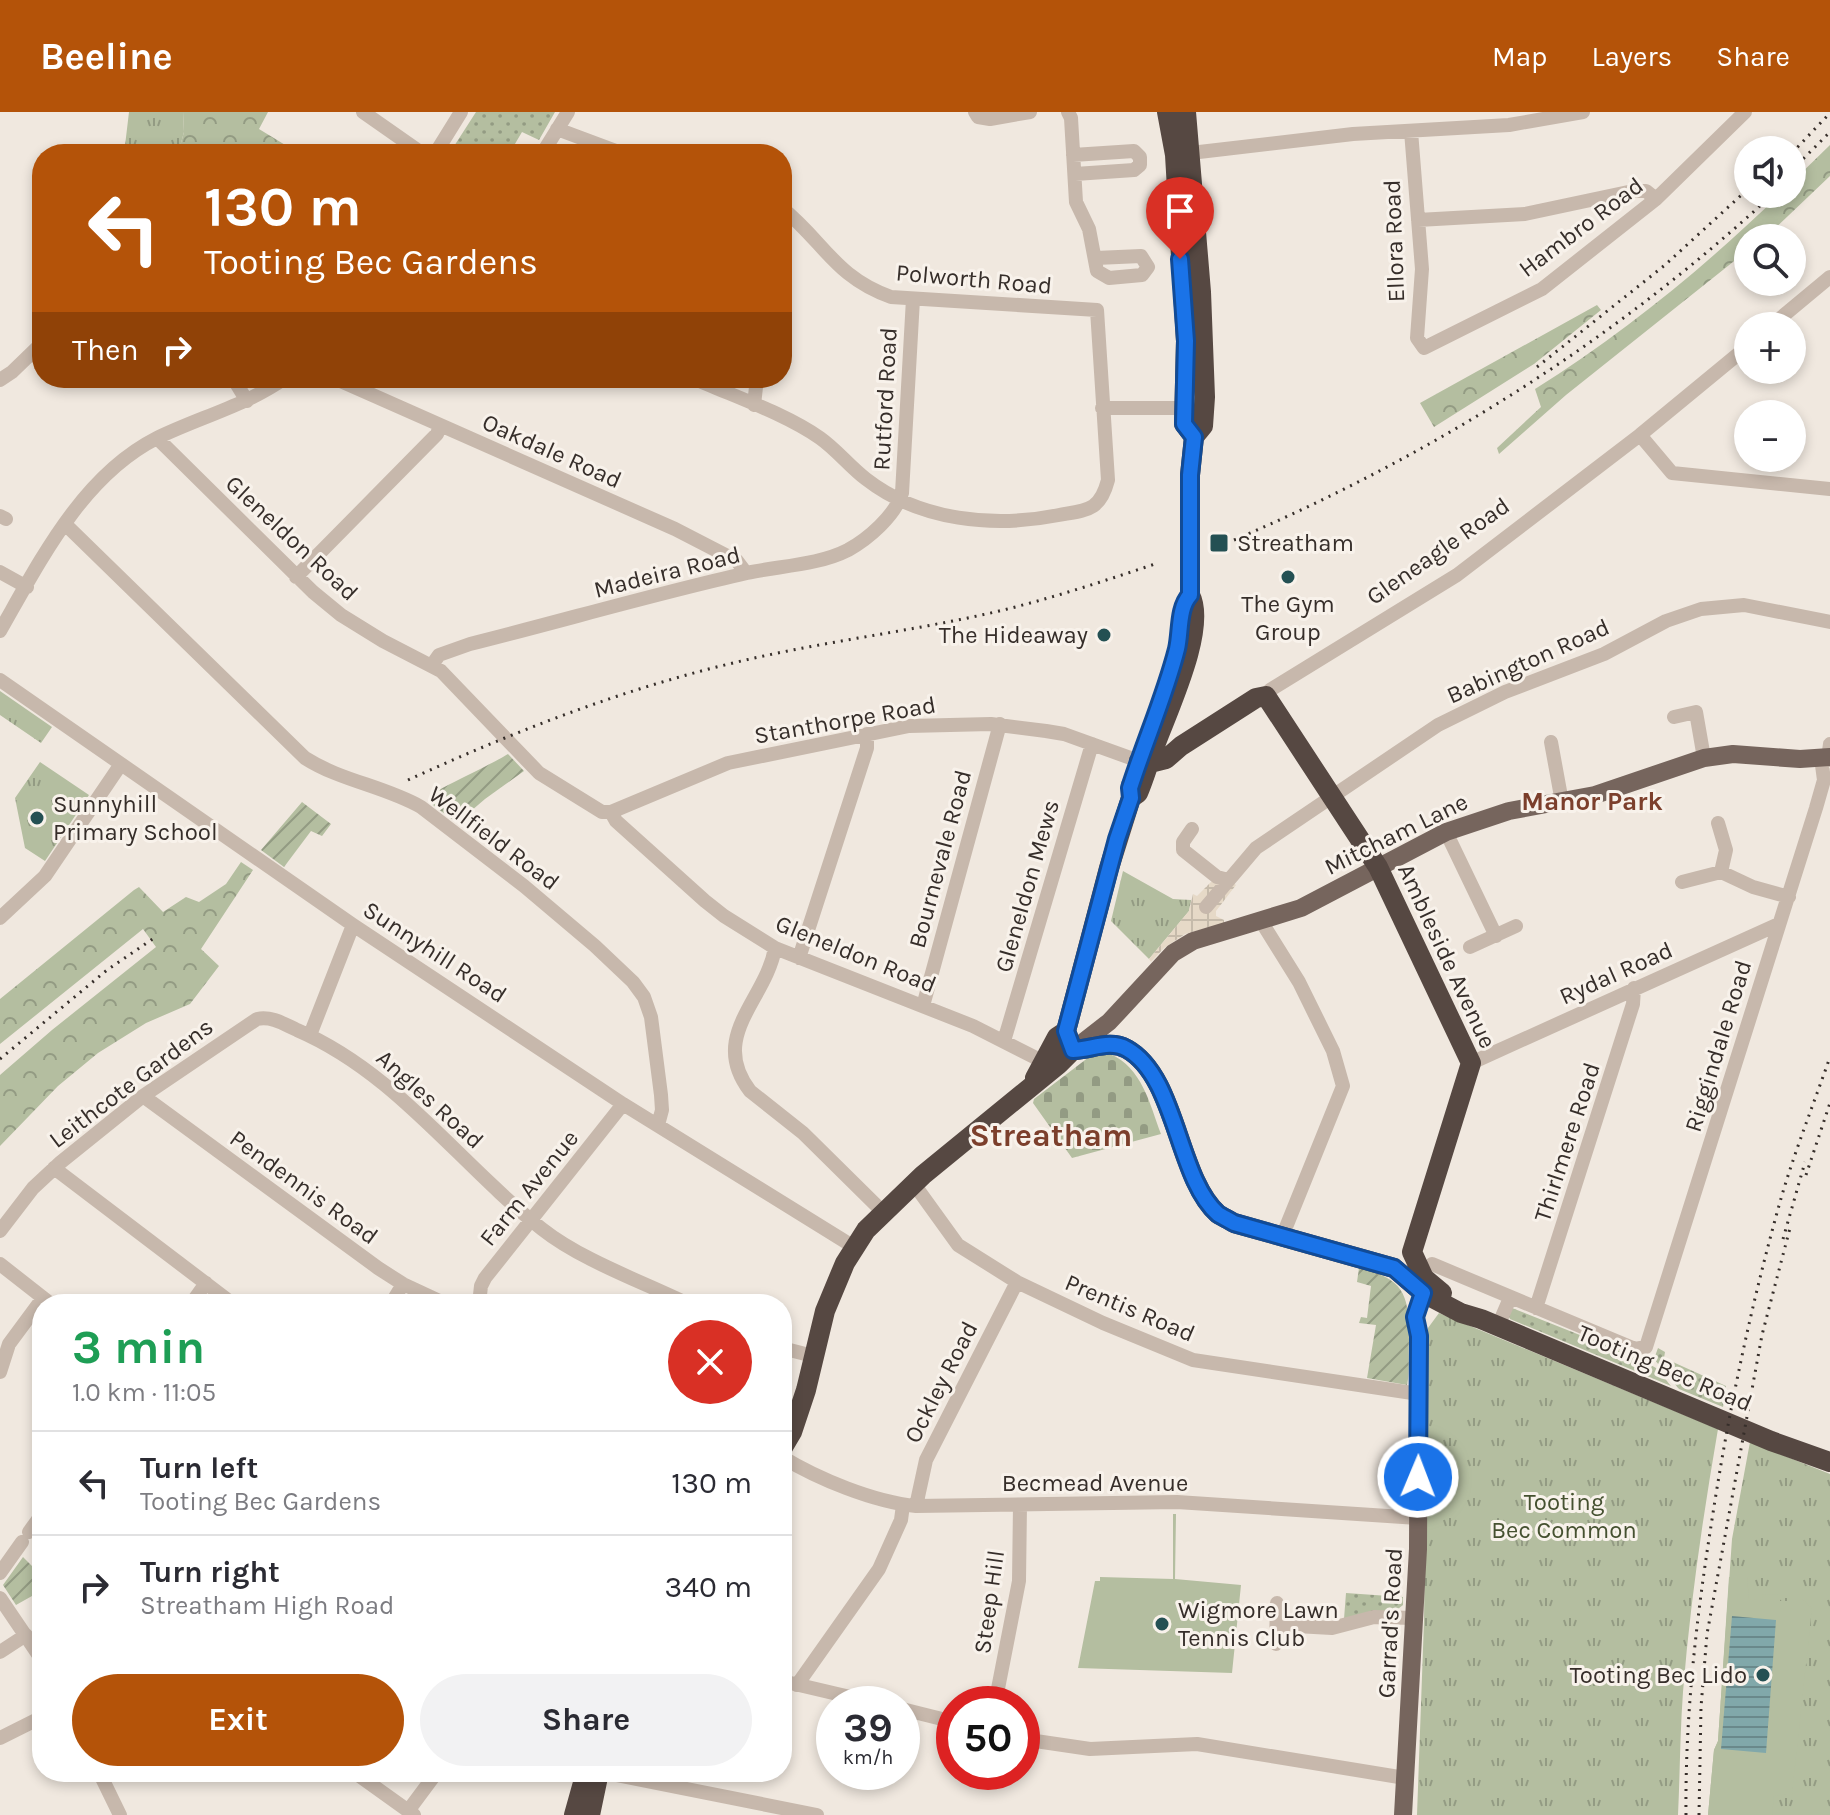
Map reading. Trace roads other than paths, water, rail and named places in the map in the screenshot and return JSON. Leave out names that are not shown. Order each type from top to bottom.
[{"type":"highway","points":[[1167,112],[1182,154]]},
{"type":"highway","points":[[792,1428],[798,1416],[825,1311],[854,1247],[883,1212],[1032,1086],[1069,1040],[1117,839],[1131,798],[1130,788],[1161,730],[1180,684],[1193,617],[1190,595],[1190,475],[1194,437],[1184,424],[1194,411],[1186,341],[1182,154],[1186,112]]},
{"type":"highway","points":[[1144,762],[1180,637],[1185,600],[1190,595]]},
{"type":"highway","name":"Gleneagle Road","points":[[1144,762],[1166,759],[1256,698],[1266,696]]},
{"type":"highway","name":"Ambleside Avenue","points":[[1266,696],[1378,867],[1471,1063],[1426,1279]]},
{"type":"highway","points":[[1161,730],[1164,739],[1181,746]]},
{"type":"highway","points":[[1032,1086],[1057,1037],[1127,1049],[1142,1062],[1162,1091],[1191,1167],[1204,1194],[1218,1213],[1234,1223],[1394,1268],[1404,1263],[1426,1279]]},
{"type":"highway","name":"Tooting Bec Road","points":[[1394,1268],[1426,1279],[1468,1316],[1490,1322],[1771,1441],[1830,1462]]},
{"type":"highway","points":[[574,1815],[583,1782]]},
{"type":"highway","points":[[590,1815],[598,1782]]},
{"type":"main road","name":"Mitcham Lane","points":[[1069,1040],[1109,1022],[1173,953],[1201,938],[1301,908],[1446,832],[1509,811],[1595,795],[1704,758],[1733,754],[1829,753]]},
{"type":"main road","points":[[1109,1022],[1127,1049]]},
{"type":"main road","name":"Garrad's Road","points":[[1403,1815],[1418,1518],[1419,1336],[1415,1317],[1426,1279]]},
{"type":"street","points":[[363,112],[409,144]]},
{"type":"street","points":[[441,144],[461,112]]},
{"type":"street","points":[[548,144],[568,112]]},
{"type":"street","points":[[975,112],[978,117],[990,119],[1030,112]]},
{"type":"street","points":[[1068,112],[1076,202],[1089,229],[1096,258]]},
{"type":"street","points":[[1182,154],[1353,134],[1509,125],[1583,112]]},
{"type":"street","name":"Hambro Road","points":[[1424,348],[1542,289],[1656,199],[1745,112]]},
{"type":"street","points":[[557,129],[597,144]]},
{"type":"street","name":"Ellora Road","points":[[1411,131],[1422,269],[1417,338],[1424,348]]},
{"type":"street","points":[[1073,155],[1134,151],[1140,157],[1140,165],[1134,170],[1075,174]]},
{"type":"street","points":[[1418,220],[1525,214],[1633,191],[1646,191],[1656,199]]},
{"type":"street","name":"Polworth Road","points":[[792,218],[849,276],[891,297],[1097,310],[1102,408]]},
{"type":"street","points":[[1788,312],[1830,277]]},
{"type":"street","name":"Rutford Road","points":[[900,500],[913,299]]},
{"type":"street","points":[[0,380],[32,353]]},
{"type":"street","name":"Gleneagle Road","points":[[1266,696],[1270,690],[1457,575],[1640,435],[1734,358]]},
{"type":"street","points":[[239,388],[247,401]]},
{"type":"street","points":[[0,631],[65,524],[87,495],[119,464],[157,438],[247,401],[268,388]]},
{"type":"street","name":"Oakdale Road","points":[[356,388],[675,529],[737,561],[746,573]]},
{"type":"street","points":[[716,388],[821,439],[866,480],[900,500],[921,509],[999,523],[1023,522],[1086,510],[1102,500],[1108,480],[1102,408],[1194,411]]},
{"type":"street","points":[[754,405],[756,388]]},
{"type":"street","points":[[296,577],[437,434],[440,426]]},
{"type":"street","points":[[1640,435],[1672,473],[1830,489]]},
{"type":"street","name":"Gleneldon Road","points":[[157,438],[296,577],[341,615],[383,641],[432,665],[453,682],[547,779],[602,812],[611,812],[616,821],[705,901],[775,948],[973,1026],[1044,1062]]},
{"type":"street","name":"Madeira Road","points":[[432,665],[439,655],[470,644],[746,573],[846,551],[875,529],[900,500]]},
{"type":"street","name":"Wellfield Road","points":[[65,524],[305,758],[321,769],[407,799],[421,807],[524,886],[625,973],[644,997],[651,1017],[662,1110],[658,1125]]},
{"type":"street","points":[[0,572],[27,587]]},
{"type":"street","name":"Babington Road","points":[[1206,907],[1256,848],[1438,725],[1505,692],[1604,654],[1666,621],[1701,609],[1744,605],[1830,622]]},
{"type":"street","name":"Sunnyhill Road","points":[[0,680],[353,925],[623,1104],[854,1247]]},
{"type":"street","points":[[1674,717],[1696,712],[1704,758]]},
{"type":"street","name":"Stanthorpe Road","points":[[611,812],[728,763],[909,726],[1000,724],[1064,734],[1144,762]]},
{"type":"street","name":"Bournevale Road","points":[[923,1006],[1000,724]]},
{"type":"street","points":[[799,958],[867,748],[867,734]]},
{"type":"street","points":[[1551,742],[1562,802]]},
{"type":"street","name":"Gleneldon Mews","points":[[1004,1041],[1092,744]]},
{"type":"street","name":"Riggindale Road","points":[[1536,1308],[1635,1349],[1646,1347],[1789,897],[1824,780],[1822,765],[1829,753]]},
{"type":"street","points":[[0,918],[45,876],[121,764]]},
{"type":"street","points":[[1718,823],[1726,850],[1721,872]]},
{"type":"street","points":[[1192,829],[1183,842],[1183,850],[1217,877],[1228,880]]},
{"type":"street","points":[[1446,832],[1496,936]]},
{"type":"street","points":[[1682,882],[1721,872],[1753,887],[1789,897]]},
{"type":"street","points":[[1261,921],[1299,982],[1333,1051],[1343,1086],[1282,1237]]},
{"type":"street","name":"Rydal Road","points":[[1471,1063],[1779,924]]},
{"type":"street","points":[[310,1035],[353,925]]},
{"type":"street","points":[[1470,947],[1516,926]]},
{"type":"street","points":[[775,948],[737,1032],[734,1049],[740,1077],[750,1091],[828,1156],[883,1212]]},
{"type":"street","name":"Thirlmere Road","points":[[1536,1308],[1633,1004],[1634,988]]},
{"type":"street","name":"Leithcote Gardens","points":[[0,1231],[33,1188],[54,1168],[143,1096],[257,1019],[267,1017],[310,1035]]},
{"type":"street","name":"Angles Road","points":[[310,1035],[384,1081],[531,1220],[565,1246],[667,1294]]},
{"type":"street","name":"Pendennis Road","points":[[143,1096],[403,1284],[424,1294]]},
{"type":"street","name":"Farm Avenue","points":[[480,1294],[485,1278],[623,1104]]},
{"type":"street","points":[[54,1168],[220,1294]]},
{"type":"street","name":"Prentis Road","points":[[914,1184],[958,1245],[1017,1282],[1103,1323],[1193,1360],[1419,1394]]},
{"type":"street","points":[[0,1264],[38,1294]]},
{"type":"street","points":[[1426,1279],[1510,1298],[1536,1308]]},
{"type":"street","name":"Ockley Road","points":[[792,1680],[879,1569],[910,1506],[926,1460],[1017,1282]]},
{"type":"street","points":[[198,1294],[206,1283]]},
{"type":"street","points":[[397,1294],[403,1284]]},
{"type":"street","points":[[1490,1322],[1510,1298]]},
{"type":"street","points":[[0,1372],[9,1344],[32,1318]]},
{"type":"street","points":[[792,1352],[813,1356]]},
{"type":"street","name":"Becmead Avenue","points":[[792,1463],[804,1470],[910,1506],[1177,1502],[1418,1518]]},
{"type":"street","name":"Steep Hill","points":[[999,1686],[1019,1581],[1020,1505]]},
{"type":"street","points":[[0,1573],[32,1528]]},
{"type":"street","points":[[0,1598],[21,1640],[32,1650]]},
{"type":"street","points":[[1276,1644],[1277,1603]]},
{"type":"street","points":[[1278,1625],[1332,1628],[1374,1617],[1414,1618]]},
{"type":"street","points":[[0,1652],[21,1640]]},
{"type":"street","points":[[792,1683],[816,1689]]},
{"type":"street","points":[[0,1738],[32,1722]]},
{"type":"street","points":[[1040,1742],[1090,1749],[1197,1744],[1405,1778]]},
{"type":"street","points":[[104,1782],[120,1815]]},
{"type":"street","points":[[368,1782],[411,1813],[431,1782]]},
{"type":"street","points":[[650,1782],[817,1815]]},
{"type":"water","points":[[1732,1616],[1776,1620],[1766,1753],[1721,1749]]},
{"type":"railway","points":[[1806,138],[1830,113]]},
{"type":"railway","points":[[1806,156],[1830,132]]},
{"type":"railway","points":[[1537,367],[1665,265],[1734,202]]},
{"type":"railway","points":[[1234,540],[1380,471],[1518,390],[1650,298],[1757,208]]},
{"type":"railway","points":[[408,780],[487,745],[649,686],[765,656],[995,612],[1057,596],[1158,563]]},
{"type":"railway","points":[[0,1059],[107,970],[157,936]]},
{"type":"railway","points":[[1686,1815],[1687,1742],[1696,1634],[1725,1442],[1750,1318],[1782,1195],[1830,1057]]},
{"type":"railway","points":[[1806,1175],[1830,1103]]},
{"type":"railway","points":[[1783,1239],[1805,1162]]},
{"type":"railway","points":[[1699,1815],[1701,1707],[1707,1634],[1762,1335],[1790,1228]]},
{"type":"place","name":"Streatham","points":[[1219,543]]},
{"type":"place","name":"The Gym Group","points":[[1288,577]]},
{"type":"place","name":"The Hideaway","points":[[1104,635]]},
{"type":"place","name":"Sunnyhill Primary School","points":[[37,818]]},
{"type":"place","name":"Wigmore Lawn Tennis Club","points":[[1162,1624]]},
{"type":"place","name":"Tooting Bec Lido","points":[[1763,1675]]},
{"type":"district","name":"Manor Park","points":[[1592,801]]},
{"type":"district","name":"Streatham","points":[[1051,1135]]},
{"type":"park label","name":"Tooting Bec Common","points":[[1564,1516]]}]
